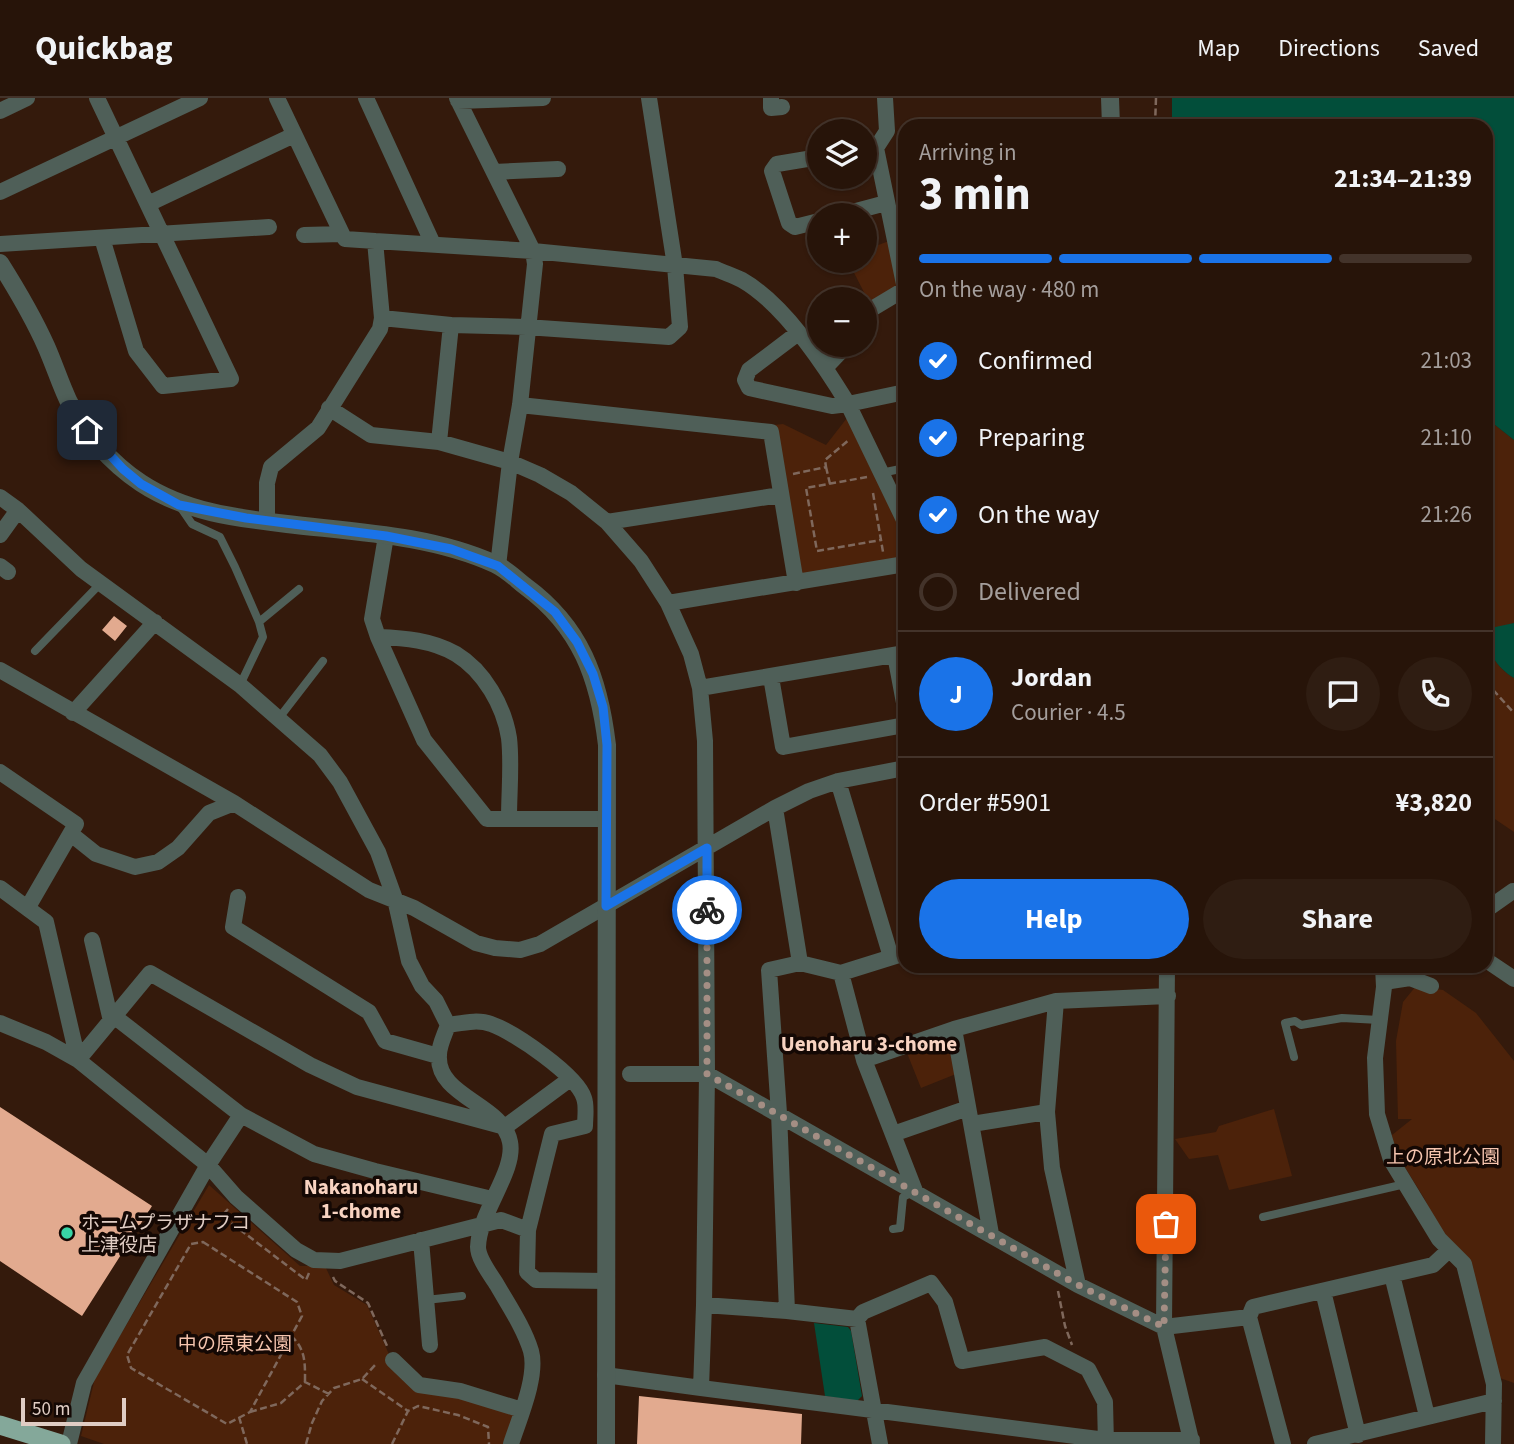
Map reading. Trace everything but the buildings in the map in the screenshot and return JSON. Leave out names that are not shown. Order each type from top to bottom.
[{"type":"highway","points":[[0,1424],[61,1444]]},
{"type":"street","points":[[0,111],[27,98]]},
{"type":"street","points":[[97,98],[231,379],[163,386],[136,351],[102,239]]},
{"type":"street","points":[[0,192],[200,98]]},
{"type":"street","points":[[277,98],[345,239],[533,251],[716,269],[743,281],[768,300],[826,367],[860,429],[876,475],[898,511]]},
{"type":"street","points":[[366,98],[433,244]]},
{"type":"street","points":[[498,566],[510,462],[520,404],[526,327],[535,264],[533,251],[457,99],[543,98]]},
{"type":"street","points":[[382,318],[452,325],[669,337],[680,327],[675,266],[649,98]]},
{"type":"street","points":[[877,142],[887,131],[885,98]]},
{"type":"street","points":[[1110,98],[1111,119]]},
{"type":"street","points":[[148,204],[294,135]]},
{"type":"street","points":[[766,152],[789,223],[794,228],[807,224]]},
{"type":"street","points":[[772,172],[777,164],[807,160]]},
{"type":"street","points":[[494,172],[558,169]]},
{"type":"street","points":[[877,173],[898,257]]},
{"type":"street","points":[[877,205],[886,203]]},
{"type":"street","points":[[0,244],[269,227]]},
{"type":"street","points":[[304,235],[342,234]]},
{"type":"street","points":[[267,521],[267,483],[271,467],[317,428],[380,329],[382,318],[375,241]]},
{"type":"street","points":[[0,263],[46,346],[69,403],[87,430],[123,469],[141,484],[179,505],[267,521],[386,536],[451,549],[498,566],[555,612],[577,642],[593,674],[603,707],[607,745],[606,1444]]},
{"type":"street","points":[[877,306],[898,293]]},
{"type":"street","points":[[439,442],[452,325]]},
{"type":"street","points":[[798,332],[749,370],[745,380],[749,388],[832,406],[898,393]]},
{"type":"street","points":[[826,367],[836,357]]},
{"type":"street","points":[[520,404],[771,432],[796,583]]},
{"type":"street","points":[[330,408],[371,435],[439,442],[510,462],[540,475],[570,493],[607,522],[641,561],[668,603],[691,654],[700,688],[705,741],[707,848],[707,1074],[701,1388]]},
{"type":"street","points":[[607,522],[780,495]]},
{"type":"street","points":[[0,497],[100,584],[240,685],[320,755],[340,782],[378,852],[394,899],[409,961],[422,986],[436,1000],[448,1025],[438,1056],[443,1073],[456,1090],[505,1127],[510,1141],[512,1156],[481,1225],[478,1251],[523,1331],[532,1353],[532,1374],[512,1444]]},
{"type":"street","points":[[0,535],[18,510]]},
{"type":"street","points":[[386,536],[372,619],[424,740],[487,819],[607,819]]},
{"type":"street","points":[[668,603],[898,565]]},
{"type":"street","points":[[74,713],[155,622]]},
{"type":"street","points":[[378,637],[406,638],[456,654],[488,686],[501,708],[509,738],[509,818]]},
{"type":"street","points":[[700,688],[898,654]]},
{"type":"street","points":[[0,670],[234,803],[369,890],[414,908],[476,943],[495,948],[520,950],[540,944],[808,791],[838,781],[898,769]]},
{"type":"street","points":[[771,677],[783,747],[898,726]]},
{"type":"street","points":[[0,772],[76,824],[29,907]]},
{"type":"street","points":[[787,1311],[779,1113],[769,970],[800,963],[841,973],[898,955],[838,781]]},
{"type":"street","points":[[71,834],[96,855],[135,867],[147,865],[158,862],[178,848],[209,813],[234,803]]},
{"type":"street","points":[[775,808],[800,963]]},
{"type":"street","points":[[0,888],[46,922],[78,1060]]},
{"type":"street","points":[[1493,906],[1513,891]]},
{"type":"street","points":[[238,897],[233,928],[369,1012],[385,1041],[438,1056]]},
{"type":"street","points":[[92,940],[113,1019],[241,1115],[314,1154],[492,1199]]},
{"type":"street","points":[[1493,965],[1514,979]]},
{"type":"street","points":[[841,973],[864,1060],[915,1191]]},
{"type":"street","points":[[605,1375],[1106,1442],[1192,1442],[1164,1327],[1167,973]]},
{"type":"street","points":[[78,1060],[150,974],[310,1065],[357,1087],[505,1127]]},
{"type":"street","points":[[1431,986],[1410,978],[1383,974],[1375,1058],[1377,1114],[1391,1160],[1439,1239],[1464,1264],[1494,1384],[1493,1444]]},
{"type":"street","points":[[864,1060],[954,1029],[1056,1001],[1168,996]]},
{"type":"street","points":[[1056,1001],[1047,1112],[1052,1168],[1078,1285]]},
{"type":"street","points":[[448,1025],[471,1021],[491,1024],[546,1056],[570,1079],[584,1098],[585,1126],[552,1134],[528,1230],[527,1272],[536,1280],[606,1281]]},
{"type":"street","points":[[0,1023],[46,1042],[78,1060],[208,1165],[236,1197],[296,1250],[321,1260],[340,1261],[501,1220],[528,1230]]},
{"type":"street","points":[[954,1029],[991,1234]]},
{"type":"street","points":[[631,1073],[707,1074],[1078,1285],[1164,1327],[1249,1317]]},
{"type":"street","points":[[505,1127],[570,1079]]},
{"type":"street","points":[[893,1134],[970,1116],[1047,1112]]},
{"type":"street","points":[[69,1444],[84,1383],[208,1165],[241,1115]]},
{"type":"street","points":[[421,1240],[430,1345]]},
{"type":"street","points":[[1283,1444],[1249,1317],[1254,1307],[1433,1265],[1450,1250]]},
{"type":"street","points":[[1392,1275],[1427,1416]]},
{"type":"street","points":[[857,1319],[863,1312],[931,1283],[945,1302],[962,1361],[1045,1347],[1088,1369],[1105,1402],[1106,1442]]},
{"type":"street","points":[[1323,1291],[1358,1435]]},
{"type":"street","points":[[704,1305],[857,1319]]},
{"type":"street","points":[[857,1319],[880,1444]]},
{"type":"street","points":[[393,1360],[419,1385],[460,1391],[522,1410]]},
{"type":"street","points":[[1315,1444],[1494,1401]]},
{"type":"lane","points":[[876,475],[898,470]]},
{"type":"lane","points":[[179,505],[191,524],[220,537],[258,622],[262,637],[240,685]]},
{"type":"lane","points":[[35,651],[100,584]]},
{"type":"lane","points":[[258,622],[299,589]]},
{"type":"lane","points":[[279,718],[323,661]]},
{"type":"lane","points":[[1294,1057],[1285,1023],[1296,1021],[1301,1025],[1342,1018],[1379,1020]]},
{"type":"lane","points":[[1263,1217],[1405,1184]]},
{"type":"lane","points":[[893,1228],[900,1228],[903,1197],[915,1191]]},
{"type":"lane","points":[[426,1300],[463,1296]]},
{"type":"path","points":[[1155,119],[1156,98]]},
{"type":"path","points":[[830,484],[825,460],[860,429]]},
{"type":"path","points":[[798,473],[826,467]]},
{"type":"path","points":[[881,540],[817,551],[806,488],[876,475],[883,552]]},
{"type":"path","points":[[1493,690],[1514,713]]},
{"type":"path","points":[[236,1197],[222,1216],[306,1280],[321,1260],[335,1281],[368,1303],[393,1360],[374,1364],[362,1378],[334,1388],[322,1401],[306,1444]]},
{"type":"path","points":[[250,1412],[302,1316],[297,1302],[203,1242],[191,1244],[127,1355],[131,1368],[227,1424],[250,1412],[281,1403],[305,1382]]},
{"type":"path","points":[[1055,1272],[1065,1326]]},
{"type":"path","points":[[291,1336],[300,1344],[305,1382]]},
{"type":"path","points":[[362,1378],[408,1411]]},
{"type":"path","points":[[305,1382],[329,1394]]},
{"type":"path","points":[[392,1444],[408,1411],[418,1406],[457,1415],[488,1427],[489,1444]]},
{"type":"path","points":[[239,1417],[247,1444]]},
{"type":"green space","points":[[889,241],[898,287],[877,298],[877,287],[861,287],[854,273],[877,273],[877,246]]},
{"type":"green space","points":[[847,418],[898,524],[898,559],[800,575],[774,425],[783,424],[826,445]]},
{"type":"green space","points":[[1493,423],[1514,440],[1514,623],[1493,628]]},
{"type":"green space","points":[[1493,656],[1514,678],[1514,832],[1493,818]]},
{"type":"green space","name":"上の原北公園","points":[[1416,986],[1443,990],[1476,1013],[1514,1061],[1514,1383],[1500,1378],[1467,1256],[1442,1234],[1424,1198],[1393,1148],[1392,1135],[1412,1119],[1398,1119],[1396,1041],[1403,1002]]},
{"type":"green space","points":[[948,1038],[956,1074],[921,1088],[907,1053]]},
{"type":"green space","points":[[1274,1109],[1292,1176],[1229,1190],[1218,1155],[1189,1159],[1175,1139],[1216,1132],[1219,1126]]},
{"type":"green space","name":"中の原東公園","points":[[209,1185],[300,1266],[325,1266],[334,1285],[367,1305],[392,1361],[418,1388],[517,1411],[507,1444],[104,1444],[81,1436],[95,1378]]},
{"type":"shaded area","points":[[1172,98],[1514,98],[1514,440],[1493,423],[1493,119],[1172,119]]},
{"type":"shaded area","points":[[1514,623],[1514,678],[1493,658],[1493,628]]},
{"type":"shaded area","points":[[814,1323],[848,1327],[851,1331],[862,1396],[857,1401],[825,1396]]},
{"type":"way so far","points":[[707,910],[707,1074],[1078,1285],[1164,1327],[1166,1224]]},
{"type":"place","name":"ホームプラザナフコ 上津役店","points":[[67,1233]]},
{"type":"district","name":"Uenoharu 3-chome","points":[[869,1044]]},
{"type":"district","name":"Nakanoharu 1-chome","points":[[361,1199]]},
{"type":"route","points":[[87,430],[123,469],[141,484],[179,505],[225,515],[386,536],[451,549],[498,566],[530,589],[555,612],[577,642],[593,674],[603,707],[607,745],[606,906],[707,848],[707,910]]}]
